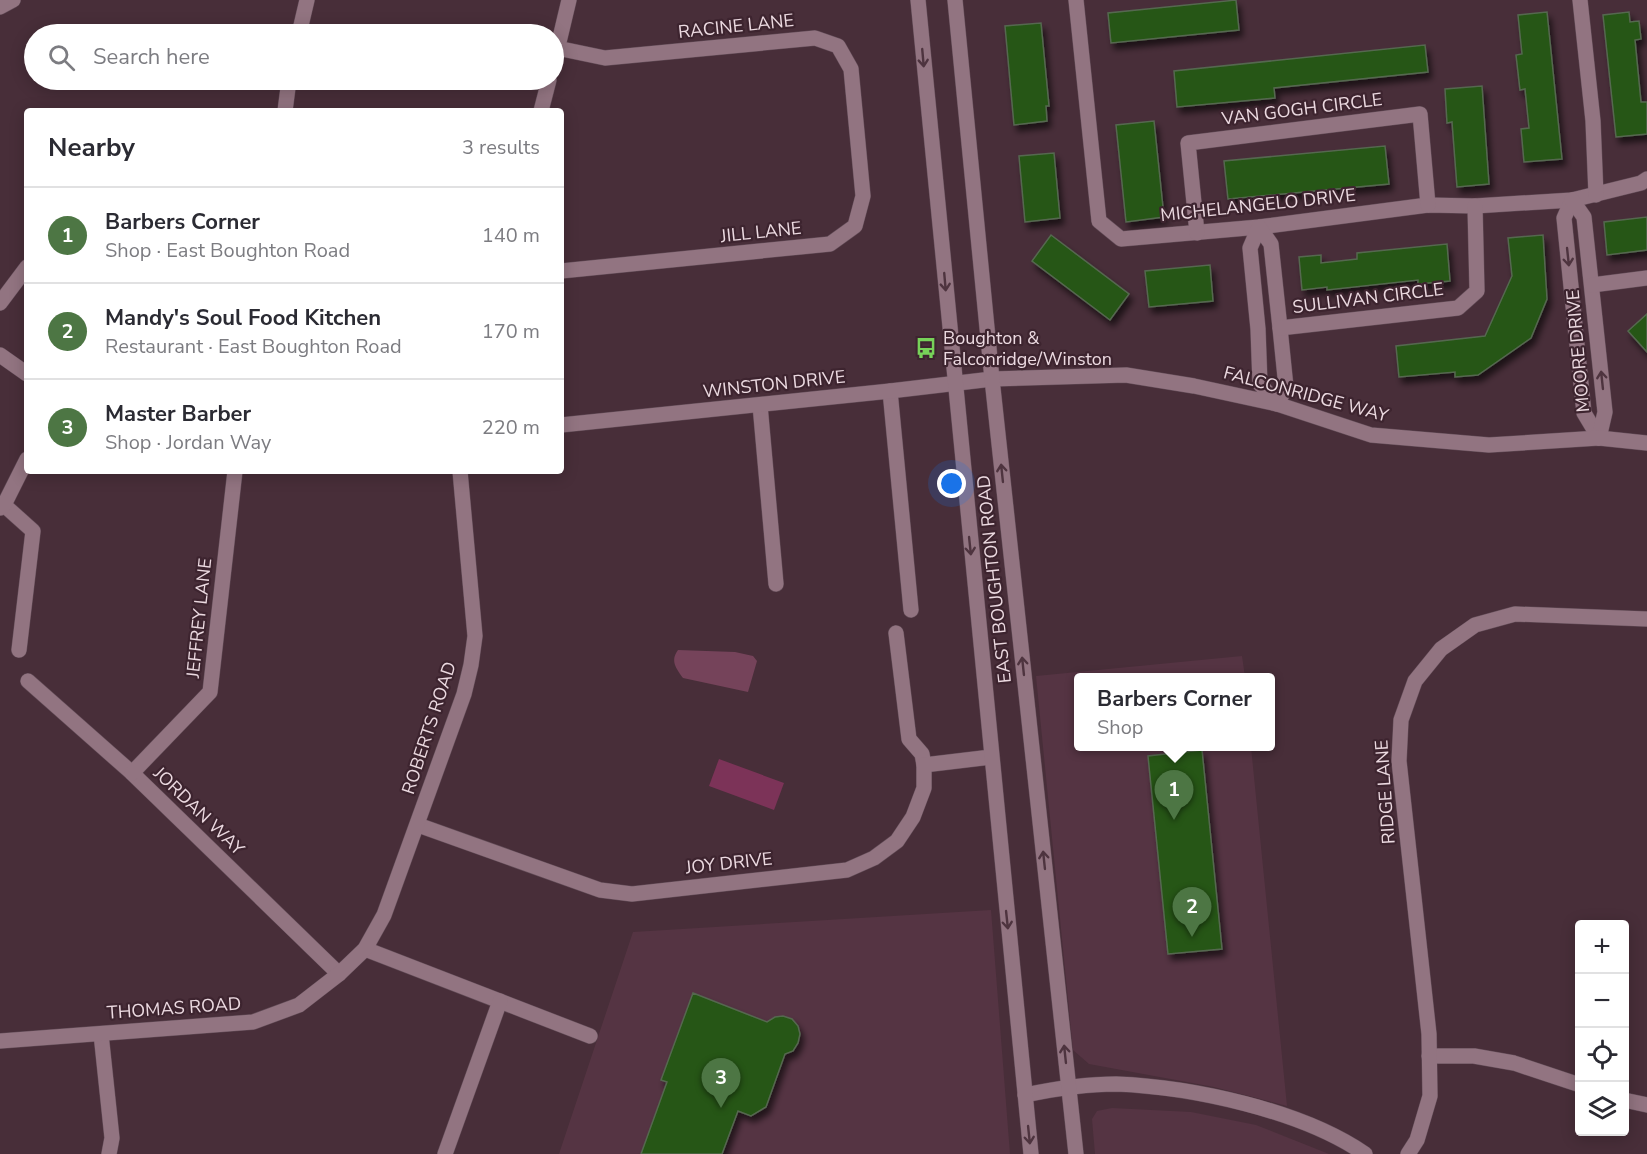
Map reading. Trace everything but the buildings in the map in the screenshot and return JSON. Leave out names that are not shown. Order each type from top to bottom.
[{"type":"street","points":[[0,7],[13,0]]},
{"type":"street","points":[[301,24],[307,0]]},
{"type":"street","points":[[563,24],[569,0]]},
{"type":"street","name":"EAST BOUGHTON ROAD","points":[[918,0],[1031,1154]]},
{"type":"street","name":"EAST BOUGHTON ROAD","points":[[955,0],[992,379],[1076,1154]]},
{"type":"street","name":"MICHELANGELO DRIVE","points":[[1076,0],[1099,221],[1121,239],[1259,227],[1428,205],[1476,206],[1572,200],[1641,183],[1647,179]]},
{"type":"street","points":[[1580,0],[1593,121],[1596,195]]},
{"type":"street","name":"RACINE LANE","points":[[564,56],[605,58],[815,38],[838,46],[851,69],[857,124]]},
{"type":"street","points":[[285,108],[288,90]]},
{"type":"street","points":[[542,108],[546,90]]},
{"type":"street","name":"VAN GOGH CIRCLE","points":[[1197,232],[1188,143],[1420,114],[1428,205]]},
{"type":"street","name":"JILL LANE","points":[[564,271],[830,244],[855,226],[863,196],[857,124]]},
{"type":"street","name":"MOORE DRIVE","points":[[1572,200],[1584,217],[1592,285],[1605,412],[1599,438]]},
{"type":"street","name":"MOORE DRIVE","points":[[1572,200],[1564,218],[1584,413],[1599,438]]},
{"type":"street","name":"SULLIVAN CIRCLE","points":[[1280,328],[1458,308],[1477,291],[1476,206]]},
{"type":"street","points":[[1259,227],[1271,244],[1286,387],[1276,404],[1260,384],[1258,329],[1250,248],[1259,227]]},
{"type":"street","points":[[0,303],[24,271]]},
{"type":"street","points":[[1592,285],[1647,278]]},
{"type":"street","points":[[0,356],[24,372]]},
{"type":"street","name":"FALCONRIDGE WAY","points":[[992,379],[1126,375],[1194,386],[1276,404],[1371,435],[1489,446],[1599,438],[1647,443]]},
{"type":"street","name":"WINSTON DRIVE","points":[[564,425],[992,379]]},
{"type":"street","points":[[890,391],[911,610]]},
{"type":"street","points":[[760,405],[776,584]]},
{"type":"street","points":[[19,650],[33,531],[2,506],[24,465]]},
{"type":"street","name":"JEFFREY LANE","points":[[132,773],[210,692],[235,474]]},
{"type":"street","name":"ROBERTS ROAD","points":[[365,949],[384,915],[418,825],[464,694],[471,665],[475,636],[460,474]]},
{"type":"street","name":"RIDGE LANE","points":[[1408,1154],[1417,1140],[1430,1096],[1429,1034],[1399,761],[1401,720],[1415,681],[1441,649],[1467,631],[1475,626],[1515,614],[1647,619]]},
{"type":"street","points":[[896,633],[909,740],[922,754],[924,765],[991,757]]},
{"type":"street","name":"JORDAN WAY","points":[[28,681],[132,773],[339,974]]},
{"type":"street","name":"JOY DRIVE","points":[[418,825],[600,890],[632,894],[847,870],[874,858],[897,842],[913,816],[924,788],[924,765]]},
{"type":"street","points":[[365,949],[590,1036]]},
{"type":"street","name":"THOMAS ROAD","points":[[0,1041],[253,1022],[299,1005],[339,974],[365,949]]},
{"type":"street","points":[[445,1154],[500,1001]]},
{"type":"street","points":[[101,1034],[112,1138],[109,1154]]},
{"type":"street","points":[[1429,1056],[1474,1056],[1514,1063],[1575,1084]]},
{"type":"street","points":[[1024,1095],[1068,1087],[1114,1084],[1165,1089],[1231,1100],[1318,1129],[1365,1154]]},
{"type":"street","points":[[1629,1101],[1647,1106]]},
{"type":"shaded area","points":[[678,650],[735,652],[753,656],[757,661],[748,692],[683,678],[674,661]]},
{"type":"shaded area","points":[[1242,656],[1244,673],[1074,673],[1074,751],[1251,751],[1287,1106],[1214,1087],[1089,1064],[1073,1050],[1036,676]]},
{"type":"shaded area","points":[[719,759],[784,783],[774,810],[709,786]]},
{"type":"shaded area","points":[[991,910],[1010,1154],[559,1154],[633,932]]},
{"type":"shaded area","points":[[1112,1108],[1191,1112],[1256,1125],[1329,1154],[1095,1154],[1092,1119],[1097,1111]]},
{"type":"place","name":"Boughton & Falconridge/Winston","points":[[926,348]]},
{"type":"place","name":"Barbers Corner","points":[[1174,820]]},
{"type":"place","name":"Mandy's Soul Food Kitchen","points":[[1192,937]]},
{"type":"place","name":"Master Barber","points":[[721,1108]]}]
